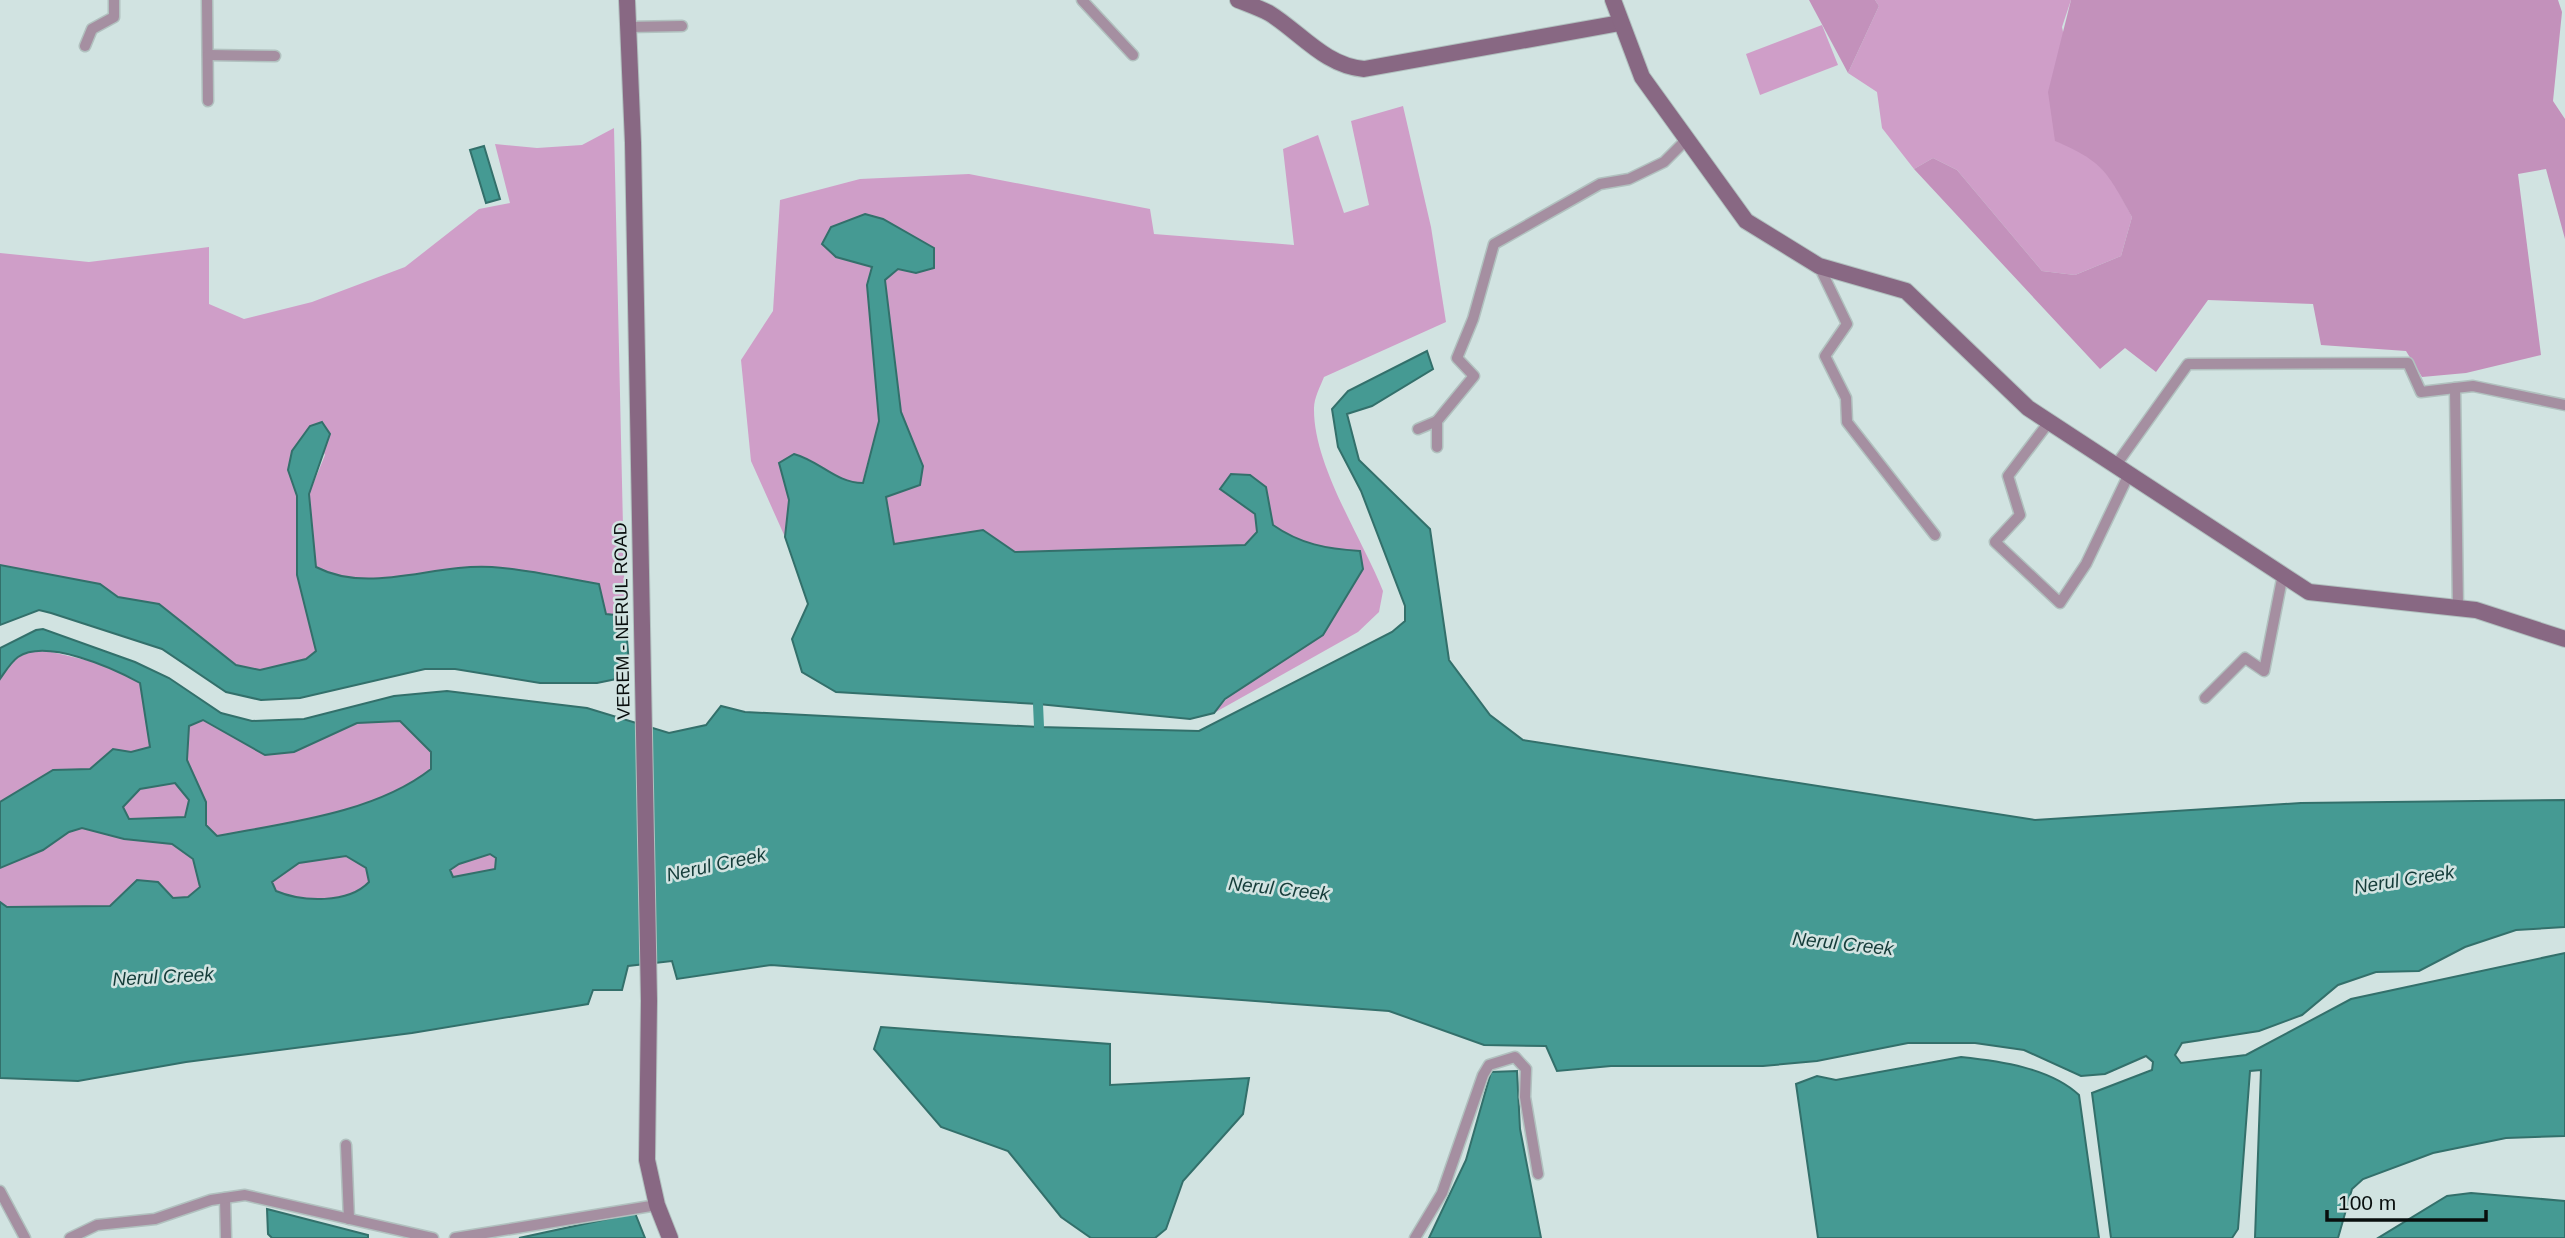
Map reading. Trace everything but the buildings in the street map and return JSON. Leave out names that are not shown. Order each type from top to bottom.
[{"type":"main road","name":"VEREM - NERUL ROAD","points":[[627,0],[649,1001],[647,1160],[657,1205],[670,1238]]},
{"type":"main road","points":[[1238,0],[1269,13],[1312,47],[1352,68],[1387,67],[1620,23]]},
{"type":"main road","points":[[1614,0],[1620,23],[1642,77],[1746,221],[1819,266],[1906,291],[2028,408],[2309,592],[2476,610],[2565,639]]},
{"type":"street","points":[[85,46],[92,29],[114,17],[114,0]]},
{"type":"street","points":[[207,0],[208,101]]},
{"type":"street","points":[[1082,0],[1133,55]]},
{"type":"street","points":[[628,27],[682,26]]},
{"type":"street","points":[[208,55],[275,56]]},
{"type":"street","points":[[1418,429],[1437,421],[1474,376],[1457,358],[1473,320],[1494,244],[1600,184],[1629,179],[1664,162],[1687,139]]},
{"type":"street","points":[[1819,266],[1847,324],[1825,356],[1846,398],[1847,422],[1935,535]]},
{"type":"street","points":[[2049,422],[2008,476],[2020,515],[1995,542],[2060,603],[2086,564],[2122,470],[2188,364],[2408,363],[2421,392],[2473,386],[2565,405]]},
{"type":"street","points":[[2455,388],[2458,608]]},
{"type":"street","points":[[1437,421],[1437,447]]},
{"type":"street","points":[[2205,698],[2245,658],[2264,671],[2283,575]]},
{"type":"street","points":[[1415,1238],[1442,1193],[1469,1107],[1483,1075],[1494,1062],[1515,1057],[1526,1069],[1525,1097],[1538,1174]]},
{"type":"street","points":[[346,1145],[348,1219]]},
{"type":"street","points":[[0,1191],[25,1238]]},
{"type":"street","points":[[70,1238],[97,1225],[155,1219],[225,1198],[245,1195],[433,1238]]},
{"type":"street","points":[[225,1198],[226,1238]]},
{"type":"street","points":[[455,1238],[657,1205]]},
{"type":"shaded area","points":[[1809,0],[1875,0],[1879,6],[1848,73]]},
{"type":"shaded area","points":[[1875,0],[2071,0],[2062,27],[2089,155],[2113,181],[2132,217],[2121,256],[2075,275],[2042,271],[1957,170],[1933,158],[1914,169],[1882,128],[1877,92],[1848,73],[1879,6]]},
{"type":"shaded area","points":[[2071,0],[2558,0],[2562,12],[2553,101],[2565,119],[2565,239],[2546,169],[2518,174],[2541,355],[2466,373],[2422,377],[2406,351],[2321,345],[2313,304],[2208,300],[2156,372],[2125,348],[2100,369],[1914,169],[1933,158],[1957,170],[2042,271],[2075,275],[2121,256],[2132,217],[2117,189],[2094,162],[2055,141],[2048,92]]},
{"type":"shaded area","points":[[1822,25],[1838,65],[1760,95],[1746,54]]},
{"type":"shaded area","points":[[1403,106],[1431,227],[1446,322],[1324,377],[1314,404],[1321,453],[1340,501],[1383,591],[1379,612],[1358,632],[1214,713],[1360,551],[1315,544],[1294,537],[1273,525],[1266,487],[1221,490],[1255,514],[1257,532],[1245,545],[1015,552],[983,530],[894,544],[886,497],[920,485],[923,466],[901,412],[885,280],[898,269],[916,273],[934,248],[883,219],[865,214],[836,257],[872,267],[867,285],[879,421],[862,484],[843,480],[795,454],[779,463],[789,500],[785,537],[751,461],[741,360],[773,311],[780,200],[860,179],[969,174],[1150,209],[1154,234],[1294,245],[1283,149],[1318,135],[1344,213],[1369,205],[1351,121]]},
{"type":"shaded area","points":[[614,128],[625,616],[606,614],[599,584],[532,572],[469,567],[402,576],[358,578],[337,575],[316,567],[309,494],[325,455],[310,426],[292,451],[288,470],[297,496],[297,575],[313,630],[316,651],[306,659],[260,670],[236,665],[159,604],[118,597],[100,584],[0,565],[0,253],[89,262],[209,247],[209,304],[244,319],[312,302],[405,267],[479,209],[510,203],[495,144],[537,148],[582,145]]},
{"type":"shaded area","points":[[39,649],[107,665],[140,683],[150,747],[131,752],[113,749],[90,769],[53,770],[0,802],[0,679],[18,657]]},
{"type":"shaded area","points":[[204,720],[265,755],[295,752],[357,723],[400,721],[431,752],[432,769],[409,784],[357,806],[300,821],[217,836],[206,826],[206,802],[187,760],[189,725]]},
{"type":"shaded area","points":[[175,783],[189,800],[185,817],[129,819],[123,807],[140,789]]},
{"type":"shaded area","points":[[82,828],[124,839],[172,844],[193,859],[200,887],[188,897],[173,898],[158,882],[110,906],[7,907],[0,902],[0,868],[43,850],[69,832]]},
{"type":"shaded area","points":[[491,854],[496,858],[495,869],[453,877],[450,870],[459,864]]},
{"type":"shaded area","points":[[346,855],[366,868],[369,882],[349,894],[324,899],[298,897],[276,891],[272,882],[299,863]]},
{"type":"water","points":[[484,146],[500,199],[486,203],[470,150]]},
{"type":"water","points":[[865,214],[883,219],[934,248],[934,268],[916,273],[898,269],[885,280],[901,412],[923,466],[920,485],[886,497],[894,544],[983,530],[1015,552],[1245,545],[1257,532],[1255,514],[1220,489],[1231,474],[1250,475],[1266,487],[1273,525],[1293,537],[1314,544],[1360,551],[1363,569],[1323,635],[1225,699],[1214,713],[1190,719],[1038,704],[836,692],[802,672],[792,639],[808,604],[785,537],[789,500],[779,463],[794,454],[812,461],[836,476],[863,483],[879,421],[867,285],[872,267],[836,257],[822,244],[831,227]]},
{"type":"water","name":"Nerul Creek","points":[[1427,351],[1433,369],[1372,406],[1347,414],[1359,460],[1430,529],[1449,660],[1490,715],[1523,740],[2035,820],[2301,803],[2565,800],[2565,927],[2516,930],[2465,947],[2419,971],[2376,972],[2338,985],[2302,1015],[2259,1031],[2182,1043],[2175,1055],[2181,1063],[2246,1055],[2351,999],[2565,953],[2565,1136],[2506,1138],[2433,1153],[2363,1179],[2352,1189],[2338,1238],[2255,1238],[2261,1070],[2250,1071],[2238,1229],[2232,1238],[2111,1238],[2092,1093],[2152,1070],[2153,1062],[2146,1056],[2105,1074],[2081,1076],[2024,1050],[1975,1043],[1908,1043],[1817,1061],[1763,1066],[1611,1066],[1557,1071],[1546,1046],[1484,1045],[1389,1011],[771,965],[677,979],[672,961],[628,966],[622,990],[593,990],[588,1004],[412,1033],[186,1062],[78,1081],[0,1078],[0,902],[7,907],[110,906],[137,880],[158,882],[173,898],[188,897],[200,887],[193,859],[172,844],[124,839],[82,828],[69,832],[43,850],[0,868],[0,802],[53,770],[90,769],[113,749],[131,752],[150,747],[140,683],[97,663],[45,651],[30,652],[18,657],[0,679],[0,648],[43,629],[135,662],[169,678],[221,713],[252,721],[304,719],[394,696],[447,691],[587,708],[669,733],[706,725],[721,706],[745,712],[1039,727],[1199,731],[1392,632],[1405,621],[1405,606],[1361,491],[1338,447],[1332,409],[1348,391]],"holes":[[[203,720],[265,755],[294,752],[357,723],[400,721],[431,752],[431,769],[409,784],[357,806],[300,821],[217,836],[206,825],[206,802],[187,760],[189,726]],[[175,783],[189,800],[185,817],[129,819],[123,807],[140,789]],[[490,854],[496,858],[495,869],[453,877],[450,870],[459,864]],[[346,856],[366,868],[369,882],[349,894],[324,899],[311,899],[276,891],[272,882],[299,863]]]},
{"type":"water","points":[[322,422],[330,434],[309,494],[316,567],[337,575],[380,578],[447,569],[492,567],[599,584],[606,614],[625,616],[629,664],[621,678],[597,683],[540,683],[455,669],[425,669],[300,698],[261,700],[226,692],[162,649],[51,613],[39,610],[0,625],[0,565],[100,584],[118,597],[159,604],[236,665],[260,670],[306,659],[316,651],[297,575],[297,496],[288,470],[292,451],[310,426]]},
{"type":"water","points":[[881,1027],[1110,1044],[1110,1085],[1249,1078],[1243,1114],[1183,1181],[1166,1229],[1155,1238],[1091,1238],[1061,1217],[1008,1151],[941,1127],[874,1049]]},
{"type":"water","points":[[1961,1057],[2024,1067],[2054,1078],[2079,1095],[2099,1238],[1818,1238],[1796,1084],[1817,1076],[1836,1080]]},
{"type":"water","points":[[1517,1071],[1520,1129],[1541,1238],[1429,1238],[1466,1160],[1491,1072]]},
{"type":"water","points":[[2471,1193],[2565,1201],[2565,1238],[2378,1238],[2447,1196]]},
{"type":"water","points":[[267,1209],[368,1235],[368,1238],[272,1238],[268,1234]]},
{"type":"water","points":[[635,1213],[645,1238],[519,1238]]},
{"type":"waterway","points":[[1038,704],[1039,727]]}]
